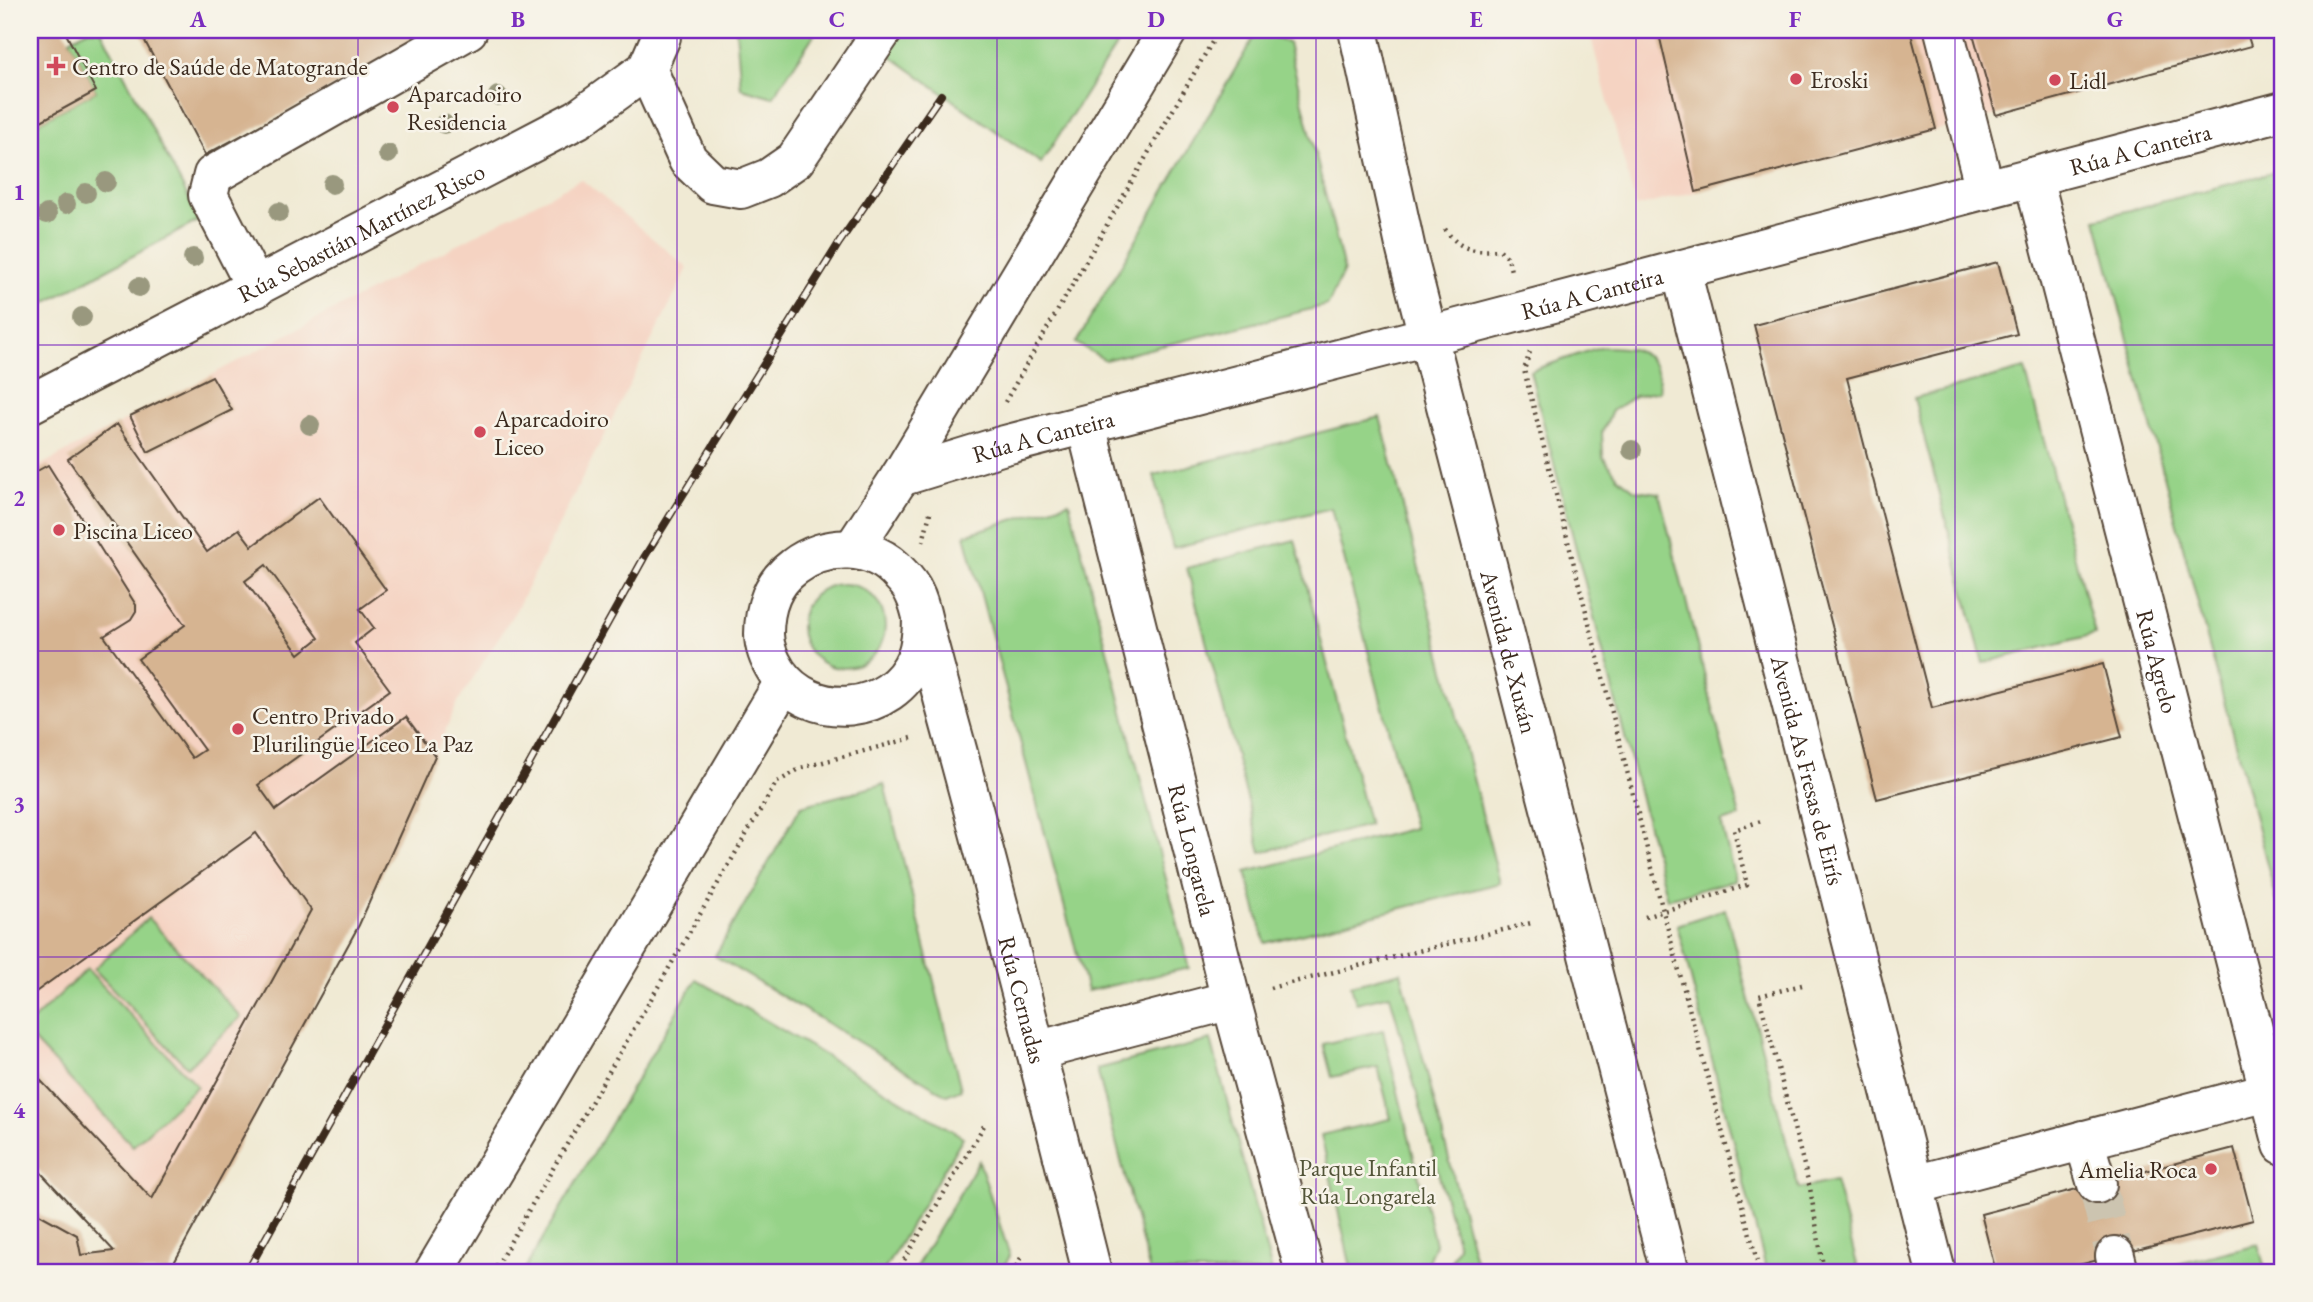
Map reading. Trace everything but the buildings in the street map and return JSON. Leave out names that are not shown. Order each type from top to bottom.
[{"type":"street","points":[[256,288],[208,195],[214,175],[468,30]]},
{"type":"street","points":[[661,30],[661,37],[647,69],[688,160],[713,184],[741,189],[769,178],[796,160],[883,30]]},
{"type":"street","points":[[853,549],[900,477],[1168,30]]},
{"type":"street","name":"Avenida de Xuxán","points":[[1358,30],[1406,250],[1670,1272]]},
{"type":"street","points":[[1944,30],[1985,190]]},
{"type":"street","name":"Rúa Sebastián Martínez Risco","points":[[30,404],[578,119],[647,69]]},
{"type":"street","name":"Rúa A Canteira","points":[[900,477],[1001,446],[2283,111]]},
{"type":"street","name":"Rúa Agrelo","points":[[2033,177],[2277,1090],[2283,1145]]},
{"type":"street","name":"Avenida As Fresas de Eirís","points":[[1681,270],[1936,1272]]},
{"type":"street","name":"Rúa Longarela","points":[[1086,425],[1245,996],[1304,1272]]},
{"type":"street","points":[[853,549],[878,556],[899,572],[915,593],[922,618],[922,639],[916,660],[904,678],[889,693],[869,703],[846,707],[824,705],[803,697],[785,682],[771,663],[764,639],[764,615],[772,592],[786,572],[806,558],[829,550],[853,549]]},
{"type":"street","name":"Rúa Cernadas","points":[[922,618],[1092,1272]]},
{"type":"street","points":[[434,1272],[785,682]]},
{"type":"street","points":[[889,693],[951,728]]},
{"type":"street","points":[[1036,1051],[1245,996]]},
{"type":"street","points":[[1914,1185],[2277,1090]]},
{"type":"street","points":[[2084,1140],[2097,1184]]},
{"type":"path","points":[[1440,219],[1445,231],[1454,241],[1471,251],[1500,250],[1508,258]]},
{"type":"path","points":[[1530,352],[1524,370],[1663,911],[1760,1272]]},
{"type":"path","points":[[1645,917],[1747,886],[1734,830],[1761,821]]},
{"type":"path","points":[[1245,996],[1531,923]]},
{"type":"path","points":[[1802,985],[1759,996],[1810,1188],[1824,1272]]},
{"type":"path","points":[[897,1272],[985,1124]]},
{"type":"path","points":[[1013,1272],[1024,1254]]},
{"type":"shaded area","points":[[1589,30],[2283,30],[2283,38],[1636,207]]},
{"type":"shaded area","name":"Centro Privado Plurilingüe Liceo La Paz","points":[[581,179],[688,268],[516,610],[458,702],[359,925],[169,1272],[135,1272],[30,1161],[30,471]]},
{"type":"green space","points":[[88,30],[101,30],[200,220],[30,311],[30,127],[96,91],[69,40]]},
{"type":"green space","points":[[736,30],[817,30],[773,97],[741,88]]},
{"type":"green space","points":[[904,30],[1126,30],[1041,163],[888,54]]},
{"type":"green space","points":[[1258,30],[1288,43],[1344,270],[1328,305],[1105,360],[1076,343]]},
{"type":"green space","points":[[2283,170],[2283,924],[2096,219]]},
{"type":"green space","points":[[1600,347],[1632,349],[1646,355],[1657,370],[1660,391],[1635,396],[1612,411],[1602,433],[1603,457],[1618,477],[1635,490],[1659,493],[1740,817],[1721,822],[1735,880],[1667,899],[1530,371]]},
{"type":"green space","points":[[2025,369],[2095,634],[1983,663],[1914,398]]},
{"type":"green space","points":[[1380,417],[1500,883],[1265,943],[1246,872],[1414,828],[1331,508],[1173,548],[1154,475]]},
{"type":"green space","points":[[1069,502],[1189,968],[1087,991],[965,535]]},
{"type":"green space","points":[[1295,540],[1369,825],[1261,852],[1187,568]]},
{"type":"green space","points":[[843,584],[859,587],[873,596],[882,610],[885,626],[882,642],[873,656],[859,665],[843,668],[827,665],[813,656],[804,642],[801,626],[804,610],[813,596],[827,587]]},
{"type":"green space","points":[[884,784],[961,1089],[947,1095],[715,956],[801,806]]},
{"type":"green space","points":[[1725,909],[1799,1189],[1835,1181],[1859,1272],[1767,1272],[1677,925]]},
{"type":"green space","points":[[148,918],[241,1017],[187,1067],[94,969]]},
{"type":"green space","points":[[87,969],[197,1086],[133,1146],[30,1037],[30,1023]]},
{"type":"green space","points":[[1401,972],[1478,1272],[1446,1272],[1458,1246],[1390,995],[1356,1003],[1351,985]]},
{"type":"green space","points":[[696,979],[963,1137],[883,1272],[523,1272]]},
{"type":"green space","name":"Parque Infantil Rúa Longarela","points":[[1383,1030],[1435,1244],[1424,1271],[1419,1272],[1352,1272],[1321,1135],[1391,1119],[1378,1067],[1332,1077],[1323,1044]]},
{"type":"green space","points":[[1211,1040],[1272,1272],[1150,1272],[1097,1069]]},
{"type":"green space","points":[[979,1161],[1010,1256],[1000,1272],[913,1272]]},
{"type":"green space","points":[[2258,1244],[2266,1272],[2151,1271]]},
{"type":"tunnel","points":[[2097,1184],[2115,1256]]},
{"type":"railway","points":[[247,1272],[645,556],[839,243],[941,95]]},
{"type":"place","name":"Centro de Saúde de Matogrande","points":[[56,66]]},
{"type":"place","name":"Eroski","points":[[1796,79]]},
{"type":"place","name":"Lidl","points":[[2055,80]]},
{"type":"place","name":"Aparcadoiro Residencia","points":[[393,107]]},
{"type":"place","name":"Aparcadoiro Liceo","points":[[480,432]]},
{"type":"place","name":"Piscina Liceo","points":[[59,530]]},
{"type":"place","name":"Centro Privado Plurilingüe Liceo La Paz","points":[[238,729]]},
{"type":"place","name":"Amelia Roca","points":[[2211,1169]]}]
